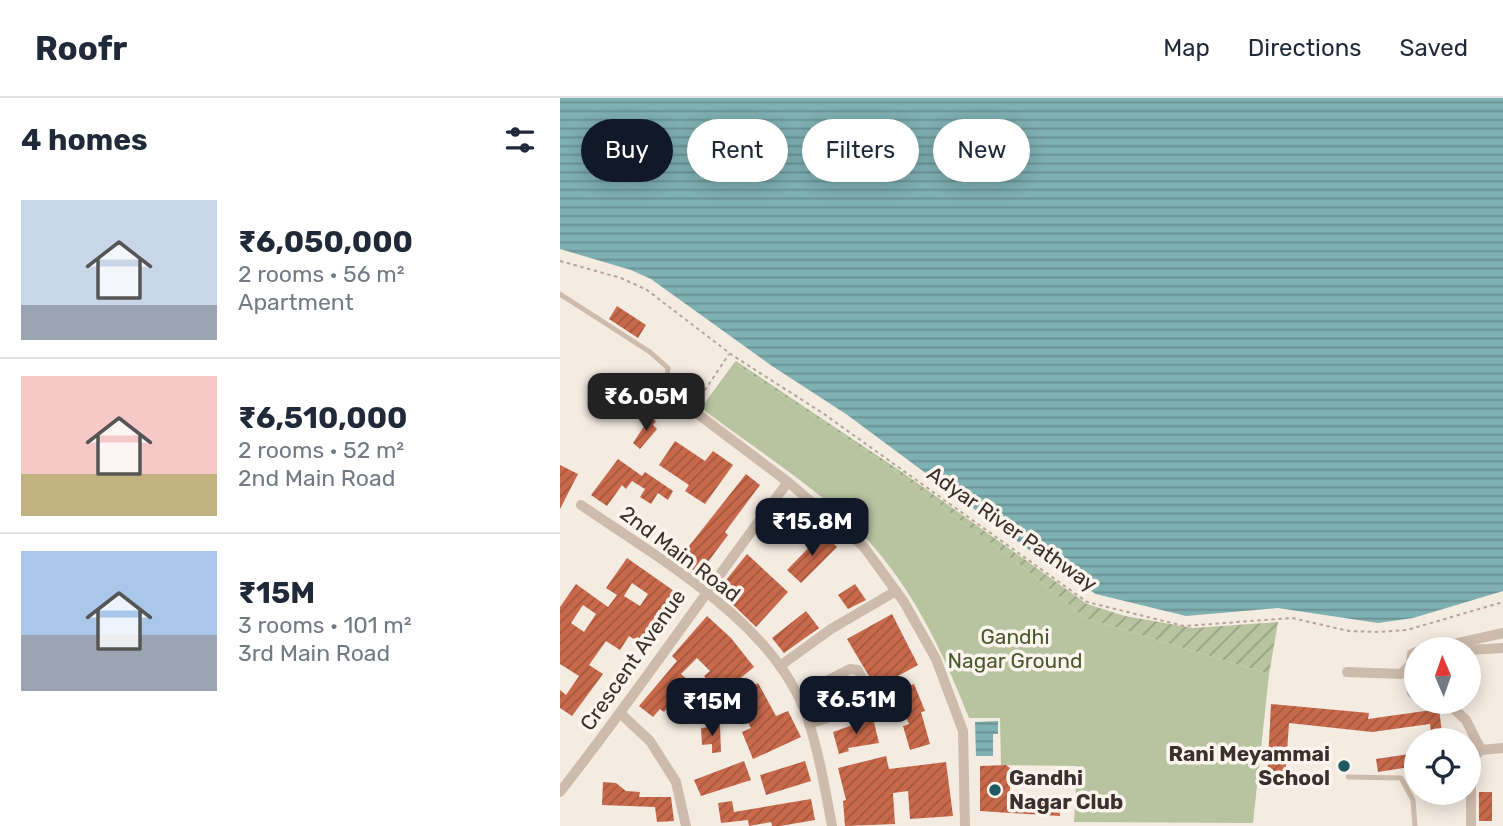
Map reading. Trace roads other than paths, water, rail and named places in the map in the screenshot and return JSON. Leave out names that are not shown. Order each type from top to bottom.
[{"type":"street","points":[[666,390],[788,482],[864,547],[897,591],[936,659],[963,731],[965,826]]},
{"type":"street","name":"Crescent Avenue","points":[[560,792],[621,714],[706,591],[788,482]]},
{"type":"street","name":"2nd Main Road","points":[[582,505],[706,591],[780,666],[809,724],[832,826]]},
{"type":"street","points":[[780,666],[831,628],[897,591]]},
{"type":"street","points":[[1481,638],[1503,633]]},
{"type":"street","points":[[1481,650],[1503,649]]},
{"type":"street","points":[[809,724],[825,719],[870,700],[858,670],[850,669],[811,689],[810,694],[825,719]]},
{"type":"street","points":[[1347,672],[1401,674],[1404,670]]},
{"type":"street","points":[[621,714],[650,741],[676,782],[686,826]]},
{"type":"street","points":[[1459,714],[1470,728]]},
{"type":"street","points":[[1481,750],[1503,748]]},
{"type":"street","points":[[1471,805],[1471,826]]},
{"type":"lane","points":[[560,294],[650,352],[668,369],[666,390]]},
{"type":"lane","points":[[1348,777],[1401,778],[1413,800],[1415,826]]},
{"type":"water","points":[[560,98],[1503,98],[1503,591],[1413,618],[1378,623],[1278,608],[1186,616],[1096,594],[1051,566],[846,414],[772,366],[651,279],[631,270],[560,249]]},
{"type":"water","points":[[998,721],[998,734],[993,734],[993,756],[976,756],[975,722]]},
{"type":"place","name":"Rani Meyammai School","points":[[1344,766]]},
{"type":"place","name":"Gandhi Nagar Club","points":[[995,790]]},
{"type":"park label","name":"Gandhi Nagar Ground","points":[[1015,649]]}]
